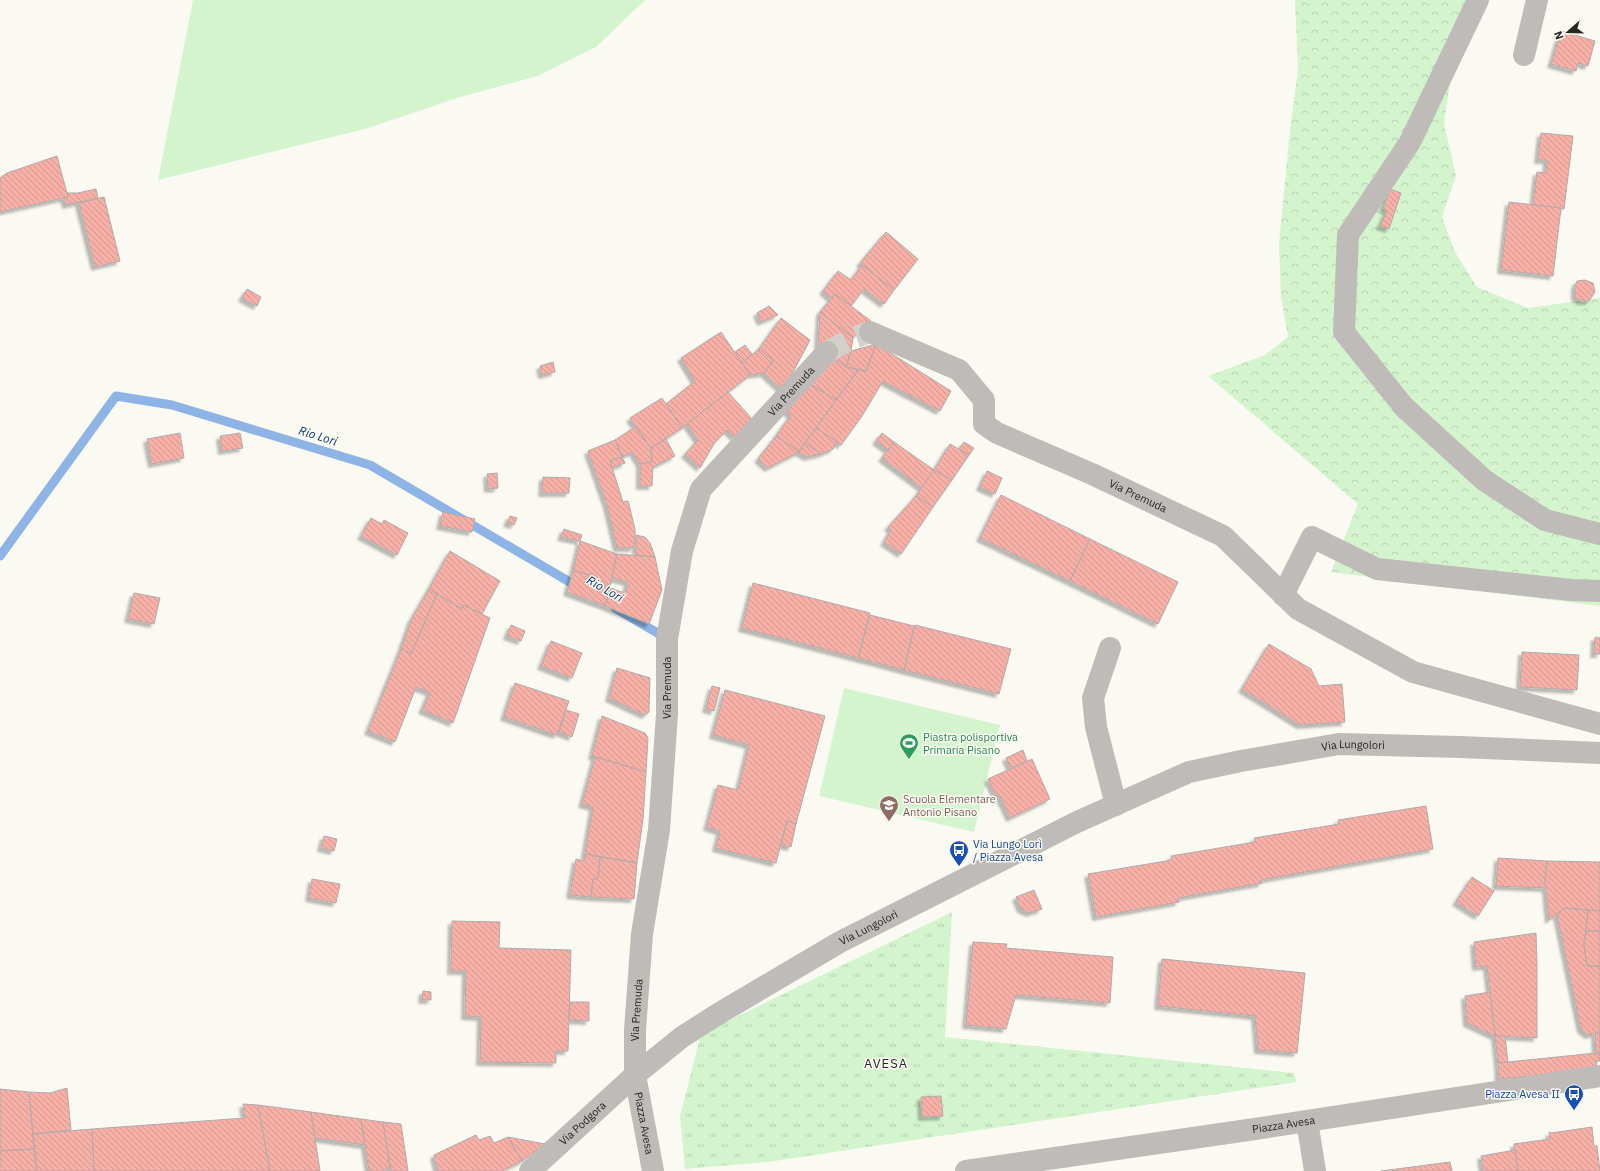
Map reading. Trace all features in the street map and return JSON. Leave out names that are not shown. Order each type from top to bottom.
[{"type":"street","points":[[1478,0],[1410,142],[1348,236],[1344,332],[1404,406],[1484,480],[1544,520],[1600,534]]},
{"type":"street","points":[[1524,56],[1537,0]]},
{"type":"street","name":"Via Premuda","points":[[870,332],[959,370],[984,400],[984,424],[997,433],[1092,474],[1223,536],[1298,609],[1412,672],[1600,724]]},
{"type":"street","name":"Via Premuda","points":[[636,1075],[635,1030],[642,934],[659,830],[667,714],[667,639],[682,551],[701,489],[827,352]]},
{"type":"street","points":[[1283,595],[1312,537],[1377,569],[1571,590],[1600,591]]},
{"type":"street","points":[[1110,648],[1093,698],[1096,727],[1116,805]]},
{"type":"street","name":"Via Lungolorì","points":[[636,1075],[694,1029],[840,942],[1077,822],[1189,772],[1241,761],[1339,744],[1600,753]]},
{"type":"street","name":"Via Podgora","points":[[530,1171],[636,1075]]},
{"type":"street","name":"Piazza Avesa","points":[[636,1075],[653,1171]]},
{"type":"street","name":"Piazza Avesa","points":[[966,1171],[1600,1076]]},
{"type":"street","points":[[1307,1121],[1315,1171]]},
{"type":"green space","points":[[193,0],[645,0],[596,47],[538,76],[460,97],[365,129],[158,180]]},
{"type":"green space","points":[[1295,0],[1474,0],[1455,49],[1444,123],[1456,176],[1442,217],[1455,252],[1477,287],[1528,308],[1600,298],[1600,606],[1331,572],[1358,504],[1208,376],[1265,355],[1288,337],[1281,297],[1279,243],[1290,130],[1298,69]]},
{"type":"green space","name":"Piastra polisportiva Primaria Pisano","points":[[844,688],[1000,725],[974,832],[819,796]]},
{"type":"green space","points":[[952,912],[945,1037],[1294,1073],[1297,1082],[768,1162],[685,1169],[680,1116],[701,1034]]},
{"type":"building","points":[[1561,31],[1595,41],[1588,66],[1578,63],[1576,71],[1551,64]]},
{"type":"building","points":[[1541,133],[1573,136],[1564,209],[1533,205],[1537,172],[1546,173],[1547,160],[1538,160]]},
{"type":"building","points":[[57,156],[68,197],[0,212],[0,178],[7,173]]},
{"type":"building","points":[[96,189],[98,198],[66,205],[64,198],[68,197],[67,193],[78,193]]},
{"type":"building","points":[[1390,189],[1401,193],[1389,229],[1380,226],[1387,211],[1383,209]]},
{"type":"building","points":[[104,197],[120,261],[95,267],[79,203]]},
{"type":"building","points":[[1509,202],[1561,208],[1553,276],[1501,270]]},
{"type":"building","points":[[886,232],[918,259],[894,290],[860,263]]},
{"type":"building","points":[[862,265],[894,290],[884,304],[864,289],[851,306],[835,294],[831,298],[823,291],[838,271],[851,280]]},
{"type":"building","points":[[1585,280],[1593,283],[1595,292],[1589,301],[1581,301],[1575,297],[1575,286],[1577,281]]},
{"type":"building","points":[[247,289],[261,297],[257,306],[242,298]]},
{"type":"building","points":[[835,294],[871,321],[853,338],[820,312]]},
{"type":"building","points":[[769,306],[778,315],[761,322],[757,313]]},
{"type":"building","points":[[820,312],[853,338],[846,367],[818,345]]},
{"type":"building","points":[[781,318],[810,340],[783,391],[764,373],[773,360],[759,349]]},
{"type":"building","points":[[721,332],[750,375],[682,428],[666,404],[695,381],[681,358]]},
{"type":"building","points":[[876,344],[951,391],[940,411],[883,381],[862,416],[841,445],[816,428],[858,370],[866,371]]},
{"type":"building","points":[[876,344],[866,371],[846,367],[851,351]]},
{"type":"building","points":[[745,345],[752,354],[742,363],[735,352]]},
{"type":"building","points":[[759,349],[773,360],[764,373],[750,375],[742,363]]},
{"type":"building","points":[[834,358],[846,367],[858,370],[836,400],[810,384]]},
{"type":"building","points":[[553,362],[555,372],[542,375],[540,366]]},
{"type":"building","points":[[810,384],[836,400],[799,452],[776,436],[791,415],[786,411]]},
{"type":"building","points":[[728,392],[753,420],[734,437],[727,430],[715,442],[700,468],[685,454],[698,440],[687,424]]},
{"type":"building","points":[[662,398],[682,428],[651,448],[630,418]]},
{"type":"building","points":[[635,427],[651,448],[652,462],[640,464],[633,452],[622,457],[615,440]]},
{"type":"building","points":[[816,428],[837,442],[833,449],[821,454],[805,443]]},
{"type":"building","points":[[180,433],[184,458],[152,464],[147,439]]},
{"type":"building","points":[[240,433],[243,448],[222,451],[220,436]]},
{"type":"building","points":[[882,433],[894,442],[888,450],[876,441]]},
{"type":"building","points":[[776,436],[799,452],[768,468],[758,459]]},
{"type":"building","points":[[666,439],[675,456],[653,467],[652,486],[640,486],[640,464],[652,462],[651,448]]},
{"type":"building","points":[[615,440],[622,457],[610,461],[623,502],[628,501],[635,529],[635,543],[633,548],[617,548],[607,505],[588,451]]},
{"type":"building","points":[[894,442],[934,470],[922,488],[882,458]]},
{"type":"building","points":[[964,442],[974,448],[969,455],[959,449]]},
{"type":"building","points":[[805,443],[821,454],[807,457],[799,452]]},
{"type":"building","points":[[950,444],[969,455],[952,480],[934,470]]},
{"type":"building","points":[[622,457],[625,463],[612,468],[610,461]]},
{"type":"building","points":[[934,470],[952,480],[933,507],[916,496]]},
{"type":"building","points":[[987,471],[1002,478],[995,494],[980,487]]},
{"type":"building","points":[[497,473],[498,488],[488,489],[487,474]]},
{"type":"building","points":[[543,477],[570,478],[569,493],[542,493]]},
{"type":"building","points":[[1001,495],[1090,539],[1070,581],[980,538]]},
{"type":"building","points":[[916,496],[933,507],[901,554],[884,542],[891,530],[888,527]]},
{"type":"building","points":[[443,512],[475,519],[472,532],[440,526]]},
{"type":"building","points":[[510,516],[517,518],[514,525],[507,523]]},
{"type":"building","points":[[371,518],[382,524],[384,520],[408,533],[397,555],[361,536]]},
{"type":"building","points":[[564,529],[582,535],[580,541],[561,537]]},
{"type":"building","points":[[636,535],[645,537],[650,543],[655,557],[636,555]]},
{"type":"building","points":[[1090,539],[1178,582],[1158,624],[1070,581]]},
{"type":"building","points":[[580,541],[617,554],[610,588],[595,576],[573,571]]},
{"type":"building","points":[[450,551],[500,581],[482,614],[463,605],[462,609],[429,589]]},
{"type":"building","points":[[617,554],[655,557],[662,590],[649,624],[605,606],[610,588],[625,593],[628,582],[612,578]]},
{"type":"building","points":[[573,571],[595,576],[610,588],[605,606],[567,592]]},
{"type":"building","points":[[753,583],[870,613],[858,658],[742,628]]},
{"type":"building","points":[[429,589],[437,594],[411,654],[401,649],[411,620]]},
{"type":"building","points":[[134,593],[160,598],[154,624],[128,619]]},
{"type":"building","points":[[437,594],[462,609],[463,605],[490,618],[453,723],[422,710],[430,692],[416,687],[395,742],[368,731],[401,649],[411,654]]},
{"type":"building","points":[[870,615],[914,626],[904,670],[858,658]]},
{"type":"building","points":[[511,625],[525,631],[521,641],[507,636]]},
{"type":"building","points":[[915,625],[1011,649],[999,694],[904,670]]},
{"type":"building","points":[[1595,637],[1600,638],[1600,654],[1594,654]]},
{"type":"building","points":[[551,641],[582,653],[572,678],[541,666]]},
{"type":"building","points":[[1269,644],[1311,669],[1319,686],[1342,684],[1345,722],[1300,725],[1242,689]]},
{"type":"building","points":[[1522,652],[1579,655],[1577,690],[1520,687]]},
{"type":"building","points":[[617,668],[650,678],[649,712],[645,715],[609,698]]},
{"type":"building","points":[[515,683],[569,701],[557,735],[504,717]]},
{"type":"building","points":[[712,686],[720,688],[714,711],[706,709]]},
{"type":"building","points":[[725,690],[825,716],[796,824],[787,821],[776,863],[716,848],[720,831],[707,827],[718,785],[738,790],[749,745],[713,735]]},
{"type":"building","points":[[566,710],[579,714],[572,737],[559,732]]},
{"type":"building","points":[[602,716],[645,733],[648,738],[646,772],[592,756]]},
{"type":"building","points":[[1023,750],[1027,761],[1011,769],[1006,758]]},
{"type":"building","points":[[595,757],[646,772],[643,819],[637,863],[585,854],[593,807],[582,804]]},
{"type":"building","points":[[1032,759],[1050,799],[1010,818],[999,795],[996,796],[988,779]]},
{"type":"building","points":[[1426,806],[1433,849],[1261,880],[1262,883],[1178,898],[1179,902],[1096,917],[1088,874],[1172,860],[1171,856],[1255,842],[1254,838],[1339,824],[1338,820]]},
{"type":"building","points":[[787,821],[796,824],[791,847],[781,845]]},
{"type":"building","points":[[324,836],[337,839],[334,851],[321,848]]},
{"type":"building","points":[[585,854],[600,857],[598,879],[593,879],[591,897],[570,895],[576,859],[584,861]]},
{"type":"building","points":[[600,857],[637,863],[634,899],[591,897],[593,879],[598,879]]},
{"type":"building","points":[[1498,858],[1547,861],[1545,880],[1546,888],[1496,886]]},
{"type":"building","points":[[1547,861],[1600,862],[1600,911],[1565,908],[1549,920],[1545,880]]},
{"type":"building","points":[[1472,877],[1494,891],[1478,916],[1456,902]]},
{"type":"building","points":[[312,879],[340,884],[336,903],[309,898]]},
{"type":"building","points":[[1034,890],[1042,909],[1030,913],[1021,909],[1016,897]]},
{"type":"building","points":[[1565,908],[1588,910],[1584,945],[1587,966],[1600,966],[1600,1032],[1588,1035],[1581,1029],[1557,915]]},
{"type":"building","points":[[1588,910],[1600,911],[1600,931],[1586,931]]},
{"type":"building","points":[[452,921],[500,922],[499,948],[571,950],[568,1051],[556,1051],[556,1063],[480,1062],[481,1017],[465,1016],[466,971],[451,971]]},
{"type":"building","points":[[1586,931],[1600,931],[1600,966],[1587,966],[1584,945]]},
{"type":"building","points":[[1536,933],[1537,1038],[1495,1036],[1487,966],[1476,967],[1474,942]]},
{"type":"building","points":[[973,942],[1007,944],[1006,948],[1113,957],[1110,1003],[1016,995],[1006,1029],[966,1025]]},
{"type":"building","points":[[1162,959],[1305,973],[1297,1053],[1258,1050],[1255,1016],[1158,1006]]},
{"type":"building","points":[[423,991],[431,992],[431,1000],[422,1000]]},
{"type":"building","points":[[1490,992],[1495,1036],[1467,1023],[1465,996]]},
{"type":"building","points":[[570,1002],[589,1002],[589,1021],[569,1020]]},
{"type":"building","points":[[1600,1032],[1600,1056],[1596,1053],[1595,1033]]},
{"type":"building","points":[[1495,1036],[1505,1036],[1508,1062],[1498,1063]]},
{"type":"building","points":[[1596,1053],[1600,1056],[1600,1061],[1596,1061],[1597,1070],[1499,1079],[1498,1063]]},
{"type":"building","points":[[67,1088],[71,1130],[33,1134],[29,1092],[50,1093]]},
{"type":"building","points":[[0,1089],[29,1092],[34,1149],[0,1151]]},
{"type":"building","points":[[941,1096],[943,1116],[922,1117],[921,1097]]},
{"type":"building","points":[[243,1104],[258,1105],[270,1171],[94,1171],[92,1129],[245,1118]]},
{"type":"building","points":[[258,1105],[311,1112],[320,1171],[270,1171]]},
{"type":"building","points":[[311,1112],[361,1119],[365,1145],[315,1138]]},
{"type":"building","points":[[361,1119],[383,1122],[390,1168],[382,1171],[369,1171]]},
{"type":"building","points":[[383,1122],[401,1124],[408,1171],[391,1171]]},
{"type":"building","points":[[1592,1127],[1594,1146],[1597,1146],[1600,1171],[1518,1171],[1514,1144],[1550,1139],[1549,1132],[1551,1133]]},
{"type":"building","points":[[92,1129],[94,1171],[37,1171],[33,1134]]},
{"type":"building","points":[[476,1135],[479,1140],[490,1136],[494,1143],[508,1137],[522,1161],[502,1171],[438,1171],[434,1155]]},
{"type":"building","points":[[508,1137],[545,1144],[522,1161]]},
{"type":"building","points":[[34,1149],[37,1171],[0,1171],[0,1151]]},
{"type":"building","points":[[1515,1150],[1518,1171],[1483,1171],[1481,1156]]},
{"type":"building","points":[[1450,1162],[1452,1171],[1381,1171]]},
{"type":"waterway","name":"Rio Lori","points":[[0,556],[116,396],[172,405],[370,465],[580,588]]},
{"type":"waterway","name":"Rio Lori","points":[[615,608],[666,638]]},
{"type":"tunnel","points":[[827,352],[853,338],[870,332]]},
{"type":"place","name":"Piastra polisportiva Primaria Pisano","points":[[909,760]]},
{"type":"place","name":"Scuola Elementare Antonio Pisano","points":[[889,822]]},
{"type":"place","name":"Via Lungo Lorì / Piazza Avesa","points":[[959,867]]},
{"type":"place","name":"Piazza Avesa II","points":[[1574,1111]]},
{"type":"district","name":"AVESA","points":[[886,1063]]}]
